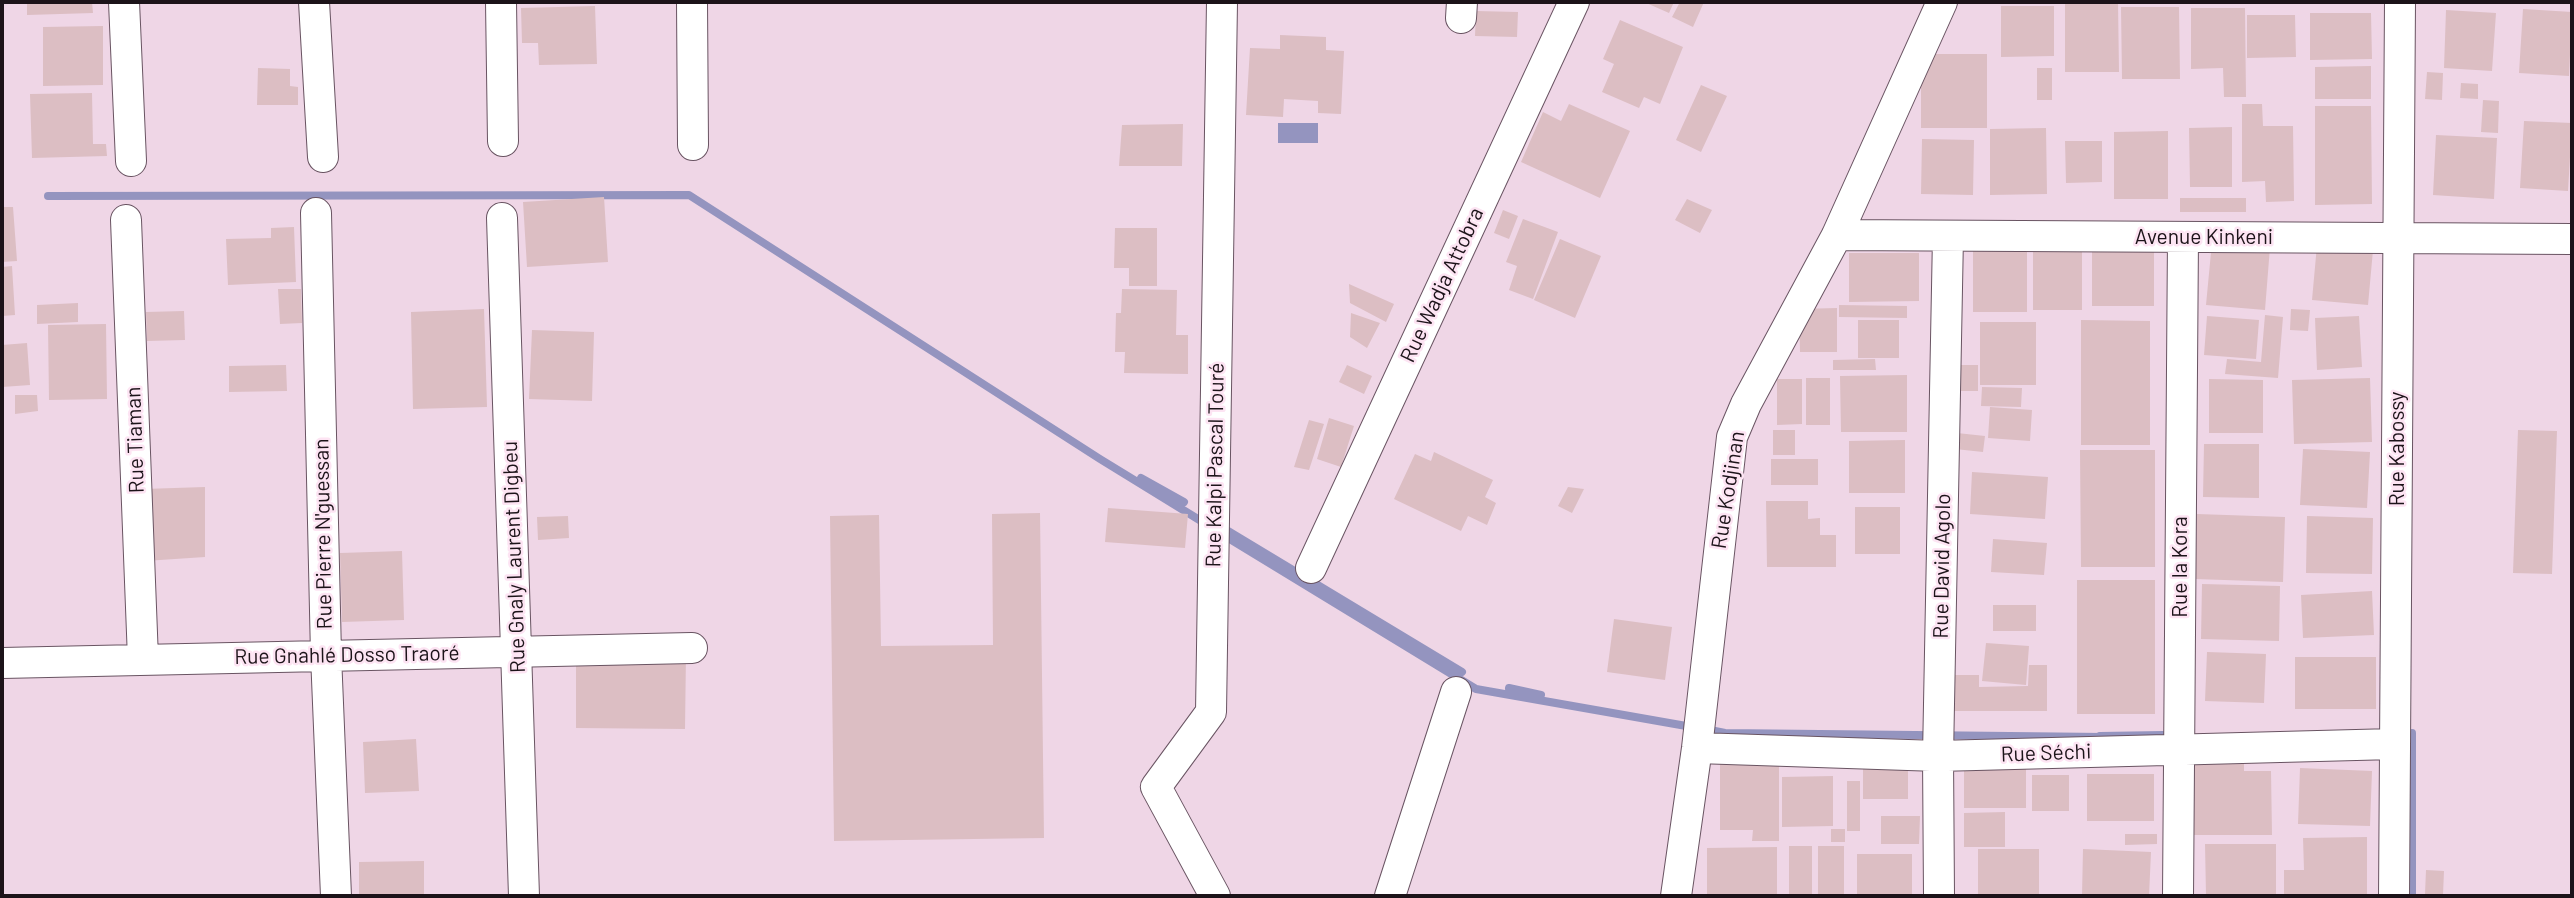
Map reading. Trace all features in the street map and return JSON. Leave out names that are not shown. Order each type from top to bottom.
[{"type":"street","points":[[124,2],[131,161]]},
{"type":"street","points":[[314,2],[323,157]]},
{"type":"street","points":[[501,2],[503,141]]},
{"type":"street","points":[[692,2],[693,145]]},
{"type":"street","name":"Rue Kalpi Pascal Touré","points":[[1215,896],[1156,787],[1211,712],[1222,2]]},
{"type":"street","name":"Rue Wadja Attobra","points":[[1311,568],[1574,2]]},
{"type":"street","name":"Rue Kodjinan","points":[[1676,896],[1697,748],[1732,437],[1746,404],[1837,235],[1942,2]]},
{"type":"street","name":"Rue Kabossy","points":[[2394,896],[2400,2]]},
{"type":"street","name":"Rue Pierre N'guessan","points":[[316,213],[326,655],[335,896]]},
{"type":"street","name":"Rue Gnaly Laurent Digbeu","points":[[502,218],[524,896]]},
{"type":"street","name":"Rue Tiaman","points":[[126,220],[144,659]]},
{"type":"street","name":"Avenue Kinkeni","points":[[1837,235],[2572,239]]},
{"type":"street","name":"Rue David Agolo","points":[[1939,896],[1938,756],[1948,236]]},
{"type":"street","name":"Rue la Kora","points":[[2178,896],[2183,237]]},
{"type":"street","name":"Rue Gnahlé Dosso Traoré","points":[[2,663],[692,648]]},
{"type":"street","points":[[1390,896],[1457,692]]},
{"type":"street","name":"Rue Séchi","points":[[1697,748],[1938,756],[2395,744]]},
{"type":"water","points":[[1278,123],[1318,123],[1318,143],[1278,143]]},
{"type":"building","points":[[27,2],[92,2],[93,13],[27,15]]},
{"type":"building","points":[[1644,2],[1674,2],[1669,13]]},
{"type":"building","points":[[1680,2],[1704,2],[1693,27],[1672,17]]},
{"type":"building","points":[[2065,2],[2118,2],[2119,72],[2065,72]]},
{"type":"building","points":[[595,6],[597,64],[539,65],[538,43],[522,43],[521,8]]},
{"type":"building","points":[[2001,6],[2054,6],[2054,56],[2001,57]]},
{"type":"building","points":[[2121,7],[2179,7],[2180,79],[2122,79]]},
{"type":"building","points":[[2191,8],[2245,8],[2246,97],[2224,97],[2223,68],[2191,69]]},
{"type":"building","points":[[2523,9],[2572,12],[2569,76],[2519,73]]},
{"type":"building","points":[[2446,10],[2496,13],[2492,71],[2444,68]]},
{"type":"building","points":[[1476,11],[1518,12],[1517,37],[1475,36]]},
{"type":"building","points":[[2310,13],[2371,13],[2372,59],[2310,60]]},
{"type":"building","points":[[2247,15],[2295,15],[2296,57],[2247,58]]},
{"type":"building","points":[[1620,20],[1683,47],[1660,104],[1644,97],[1639,108],[1602,92],[1614,64],[1603,59]]},
{"type":"building","points":[[103,26],[103,85],[43,86],[43,27]]},
{"type":"building","points":[[1280,35],[1326,37],[1326,50],[1344,51],[1341,114],[1318,113],[1318,101],[1284,99],[1283,117],[1246,115],[1250,48],[1280,49]]},
{"type":"building","points":[[1921,54],[1987,54],[1987,128],[1921,128]]},
{"type":"building","points":[[2371,66],[2371,99],[2315,99],[2315,67]]},
{"type":"building","points":[[258,68],[290,69],[290,86],[298,87],[298,105],[257,105]]},
{"type":"building","points":[[2037,68],[2052,68],[2052,100],[2037,100]]},
{"type":"building","points":[[2427,72],[2443,73],[2442,100],[2425,99]]},
{"type":"building","points":[[2461,83],[2478,84],[2478,99],[2460,98]]},
{"type":"building","points":[[1701,85],[1727,96],[1701,152],[1676,140]]},
{"type":"building","points":[[92,93],[93,144],[106,144],[107,156],[32,158],[30,94]]},
{"type":"building","points":[[2483,100],[2499,101],[2498,133],[2481,132]]},
{"type":"building","points":[[1569,104],[1630,131],[1600,198],[1521,162],[1543,112],[1561,121]]},
{"type":"building","points":[[2242,104],[2262,104],[2263,126],[2293,126],[2294,201],[2266,202],[2265,181],[2242,182]]},
{"type":"building","points":[[2315,106],[2371,106],[2372,204],[2315,205]]},
{"type":"building","points":[[2524,121],[2572,123],[2568,191],[2520,188]]},
{"type":"building","points":[[1183,124],[1182,166],[1119,166],[1122,125]]},
{"type":"building","points":[[2232,127],[2232,187],[2190,187],[2189,128]]},
{"type":"building","points":[[2046,128],[2047,194],[1990,195],[1990,129]]},
{"type":"building","points":[[2168,131],[2168,199],[2114,199],[2114,132]]},
{"type":"building","points":[[2436,135],[2497,138],[2494,199],[2433,195]]},
{"type":"building","points":[[1922,139],[1974,140],[1973,195],[1921,194]]},
{"type":"building","points":[[2065,141],[2102,141],[2102,182],[2066,183]]},
{"type":"building","points":[[604,197],[608,262],[527,267],[523,202]]},
{"type":"building","points":[[2180,198],[2246,198],[2246,212],[2180,212]]},
{"type":"building","points":[[1687,199],[1712,210],[1700,233],[1675,220]]},
{"type":"building","points":[[2,207],[13,207],[17,261],[2,262]]},
{"type":"building","points":[[1503,210],[1518,216],[1509,239],[1494,233]]},
{"type":"building","points":[[1523,219],[1558,232],[1533,299],[1509,290],[1517,266],[1506,262]]},
{"type":"building","points":[[294,227],[296,282],[228,285],[226,239],[271,238],[271,228]]},
{"type":"building","points":[[1115,228],[1157,228],[1157,286],[1129,286],[1129,268],[1114,268]]},
{"type":"building","points":[[1560,239],[1601,256],[1575,318],[1534,300]]},
{"type":"building","points":[[2092,241],[2154,241],[2154,306],[2092,306]]},
{"type":"building","points":[[1973,242],[2027,242],[2027,312],[1973,312]]},
{"type":"building","points":[[2212,242],[2270,247],[2265,310],[2206,305]]},
{"type":"building","points":[[2033,243],[2082,243],[2082,310],[2033,310]]},
{"type":"building","points":[[2317,245],[2373,250],[2368,305],[2312,300]]},
{"type":"building","points":[[1849,253],[1919,253],[1919,301],[1849,302]]},
{"type":"building","points":[[12,266],[15,315],[2,316],[2,267]]},
{"type":"building","points":[[1349,284],[1394,304],[1386,322],[1350,303]]},
{"type":"building","points":[[278,289],[301,289],[302,323],[280,324]]},
{"type":"building","points":[[1122,289],[1177,290],[1176,335],[1188,335],[1188,374],[1124,373],[1125,352],[1115,352],[1116,313],[1121,313]]},
{"type":"building","points":[[78,303],[78,322],[37,324],[37,305]]},
{"type":"building","points":[[1839,305],[1907,306],[1907,318],[1839,317]]},
{"type":"building","points":[[1837,308],[1837,352],[1800,352],[1799,309]]},
{"type":"building","points":[[484,309],[487,407],[413,409],[411,312]]},
{"type":"building","points":[[2291,309],[2310,310],[2308,331],[2290,330]]},
{"type":"building","points":[[184,311],[185,340],[147,341],[146,312]]},
{"type":"building","points":[[1351,313],[1380,323],[1367,348],[1350,337]]},
{"type":"building","points":[[2265,315],[2283,317],[2278,378],[2225,374],[2227,359],[2261,362]]},
{"type":"building","points":[[2207,316],[2259,320],[2256,359],[2204,355]]},
{"type":"building","points":[[2359,316],[2362,367],[2317,370],[2315,318]]},
{"type":"building","points":[[1858,320],[1899,320],[1899,358],[1858,358]]},
{"type":"building","points":[[2081,320],[2150,321],[2150,445],[2081,445]]},
{"type":"building","points":[[1980,322],[2036,322],[2036,385],[1980,385]]},
{"type":"building","points":[[106,324],[107,399],[49,400],[48,325]]},
{"type":"building","points":[[532,330],[594,332],[592,401],[529,399]]},
{"type":"building","points":[[27,343],[30,385],[2,387],[2,345]]},
{"type":"building","points":[[1875,359],[1876,370],[1833,370],[1833,360]]},
{"type":"building","points":[[286,365],[287,391],[229,392],[229,366]]},
{"type":"building","points":[[1347,365],[1372,376],[1364,394],[1339,382]]},
{"type":"building","points":[[1949,365],[1978,365],[1978,391],[1949,391]]},
{"type":"building","points":[[1907,375],[1907,432],[1841,432],[1840,376]]},
{"type":"building","points":[[1806,378],[1830,378],[1830,425],[1806,425]]},
{"type":"building","points":[[2370,378],[2372,442],[2294,444],[2292,380]]},
{"type":"building","points":[[1777,379],[1802,379],[1802,424],[1777,425]]},
{"type":"building","points":[[2209,379],[2263,380],[2263,433],[2209,433]]},
{"type":"building","points":[[1982,387],[2022,388],[2021,407],[1981,406]]},
{"type":"building","points":[[15,395],[37,395],[38,411],[15,414]]},
{"type":"building","points":[[1990,407],[2032,410],[2030,441],[1988,438]]},
{"type":"building","points":[[1329,418],[1354,426],[1341,467],[1317,459]]},
{"type":"building","points":[[1309,420],[1324,424],[1309,470],[1294,467]]},
{"type":"building","points":[[1773,430],[1795,430],[1795,455],[1773,455]]},
{"type":"building","points":[[2518,430],[2557,431],[2552,574],[2513,573]]},
{"type":"building","points":[[1957,433],[1985,436],[1983,452],[1955,449]]},
{"type":"building","points":[[1905,440],[1905,493],[1849,493],[1849,441]]},
{"type":"building","points":[[2204,444],[2259,444],[2259,498],[2203,497]]},
{"type":"building","points":[[2303,449],[2370,452],[2367,508],[2300,505]]},
{"type":"building","points":[[2080,450],[2155,450],[2155,567],[2081,567]]},
{"type":"building","points":[[1434,452],[1493,480],[1485,497],[1496,503],[1487,525],[1468,516],[1461,531],[1394,499],[1415,454],[1431,461]]},
{"type":"building","points":[[1771,459],[1818,459],[1818,485],[1771,485]]},
{"type":"building","points":[[1972,472],[2048,477],[2045,519],[1970,514]]},
{"type":"building","points":[[205,487],[205,557],[145,561],[144,489]]},
{"type":"building","points":[[1568,487],[1584,489],[1572,513],[1558,506]]},
{"type":"building","points":[[1766,501],[1808,501],[1808,519],[1820,518],[1820,535],[1836,535],[1836,567],[1767,567]]},
{"type":"building","points":[[1855,507],[1900,507],[1900,554],[1855,554]]},
{"type":"building","points":[[1108,508],[1188,514],[1185,548],[1105,542]]},
{"type":"building","points":[[1040,513],[1044,838],[834,841],[830,516],[879,515],[881,646],[993,645],[992,514]]},
{"type":"building","points":[[2197,514],[2285,517],[2283,582],[2195,579]]},
{"type":"building","points":[[568,516],[569,538],[538,540],[537,517]]},
{"type":"building","points":[[2307,516],[2373,518],[2372,574],[2306,573]]},
{"type":"building","points":[[1993,539],[2047,543],[2044,575],[1991,572]]},
{"type":"building","points":[[402,551],[404,620],[342,622],[340,553]]},
{"type":"building","points":[[2077,580],[2155,580],[2155,714],[2077,714]]},
{"type":"building","points":[[2202,584],[2280,586],[2279,641],[2201,639]]},
{"type":"building","points":[[2372,591],[2374,635],[2303,638],[2301,595]]},
{"type":"building","points":[[1993,605],[2036,605],[2036,631],[1993,631]]},
{"type":"building","points":[[1614,619],[1672,627],[1665,680],[1607,672]]},
{"type":"building","points":[[1986,643],[2029,646],[2026,685],[1982,681]]},
{"type":"building","points":[[576,652],[686,653],[685,729],[576,728]]},
{"type":"building","points":[[2207,652],[2266,654],[2264,703],[2205,701]]},
{"type":"building","points":[[2295,657],[2376,657],[2376,709],[2295,709]]},
{"type":"building","points":[[2029,665],[2047,665],[2047,711],[1954,711],[1954,675],[1979,675],[1979,687],[2028,686]]},
{"type":"building","points":[[416,739],[419,791],[365,793],[363,742]]},
{"type":"building","points":[[1720,757],[1779,757],[1779,841],[1752,841],[1753,830],[1720,830]]},
{"type":"building","points":[[2244,757],[2244,771],[2271,771],[2272,835],[2194,835],[2193,758]]},
{"type":"building","points":[[1863,761],[1908,761],[1908,799],[1863,799]]},
{"type":"building","points":[[1964,764],[2026,765],[2026,808],[1964,808]]},
{"type":"building","points":[[2300,768],[2372,771],[2370,826],[2298,824]]},
{"type":"building","points":[[2087,774],[2154,774],[2154,821],[2087,821]]},
{"type":"building","points":[[2032,775],[2069,775],[2069,811],[2032,811]]},
{"type":"building","points":[[1833,776],[1833,826],[1782,827],[1782,777]]},
{"type":"building","points":[[1847,781],[1860,781],[1860,831],[1847,831]]},
{"type":"building","points":[[2005,812],[2005,847],[1964,847],[1964,813]]},
{"type":"building","points":[[1881,816],[1920,816],[1919,844],[1881,844]]},
{"type":"building","points":[[1831,829],[1845,829],[1845,842],[1831,842]]},
{"type":"building","points":[[2125,834],[2157,834],[2157,844],[2125,845]]},
{"type":"building","points":[[2367,837],[2367,896],[2284,896],[2284,870],[2304,870],[2303,838]]},
{"type":"building","points":[[2205,844],[2276,844],[2276,895],[2206,895]]},
{"type":"building","points":[[1789,846],[1812,846],[1812,896],[1789,896]]},
{"type":"building","points":[[1818,846],[1844,846],[1844,896],[1818,896]]},
{"type":"building","points":[[1777,847],[1777,896],[1707,896],[1707,848]]},
{"type":"building","points":[[1978,849],[2039,849],[2039,896],[1978,896]]},
{"type":"building","points":[[2083,849],[2151,852],[2149,896],[2082,896]]},
{"type":"building","points":[[1857,854],[1912,854],[1912,896],[1857,896]]},
{"type":"building","points":[[424,861],[424,896],[359,896],[359,862]]},
{"type":"building","points":[[2426,870],[2444,871],[2443,895],[2425,894]]},
{"type":"waterway","points":[[48,196],[689,195],[1206,524]]},
{"type":"waterway","points":[[1141,478],[1184,502]]},
{"type":"waterway","points":[[1228,531],[1462,672]]},
{"type":"waterway","points":[[1220,533],[1476,689],[1692,727]]},
{"type":"waterway","points":[[1509,688],[1541,695]]},
{"type":"waterway","points":[[1705,729],[1725,733],[2105,737]]},
{"type":"waterway","points":[[2412,733],[2412,896]]},
{"type":"waterway","points":[[2100,736],[2163,735]]}]
